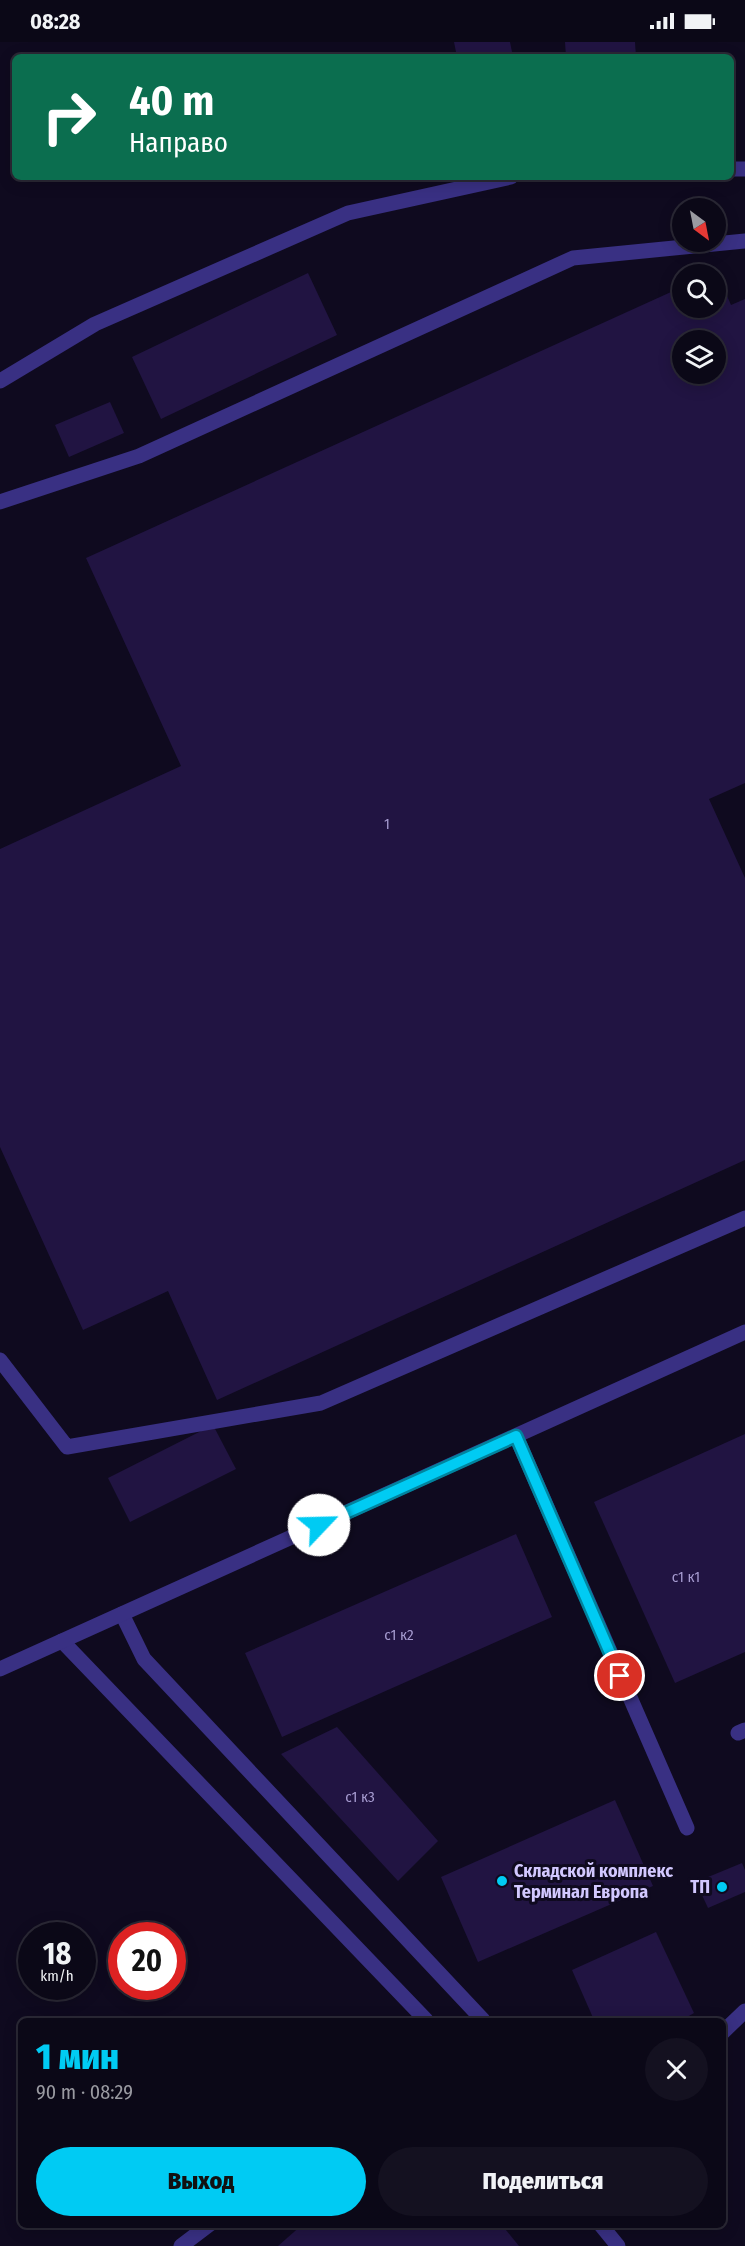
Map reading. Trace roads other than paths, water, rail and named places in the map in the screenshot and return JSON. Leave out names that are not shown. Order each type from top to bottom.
[{"type":"street","points":[[0,381],[95,324],[348,213],[497,180]]},
{"type":"street","points":[[0,502],[139,456],[573,258],[745,241]]},
{"type":"street","points":[[0,1360],[67,1448],[321,1403],[745,1218]]},
{"type":"street","points":[[0,1669],[745,1332]]},
{"type":"street","points":[[516,1436],[687,1828]]},
{"type":"street","points":[[122,1614],[144,1659],[481,2018]]},
{"type":"street","points":[[62,1641],[424,2018]]},
{"type":"street","points":[[726,2029],[745,2011]]},
{"type":"street","points":[[181,2246],[205,2228]]},
{"type":"street","points":[[603,2228],[618,2246]]},
{"type":"place","name":"Складской комплекс Терминал Европа","points":[[502,1881]]},
{"type":"place","name":"ТП","points":[[722,1887]]}]
